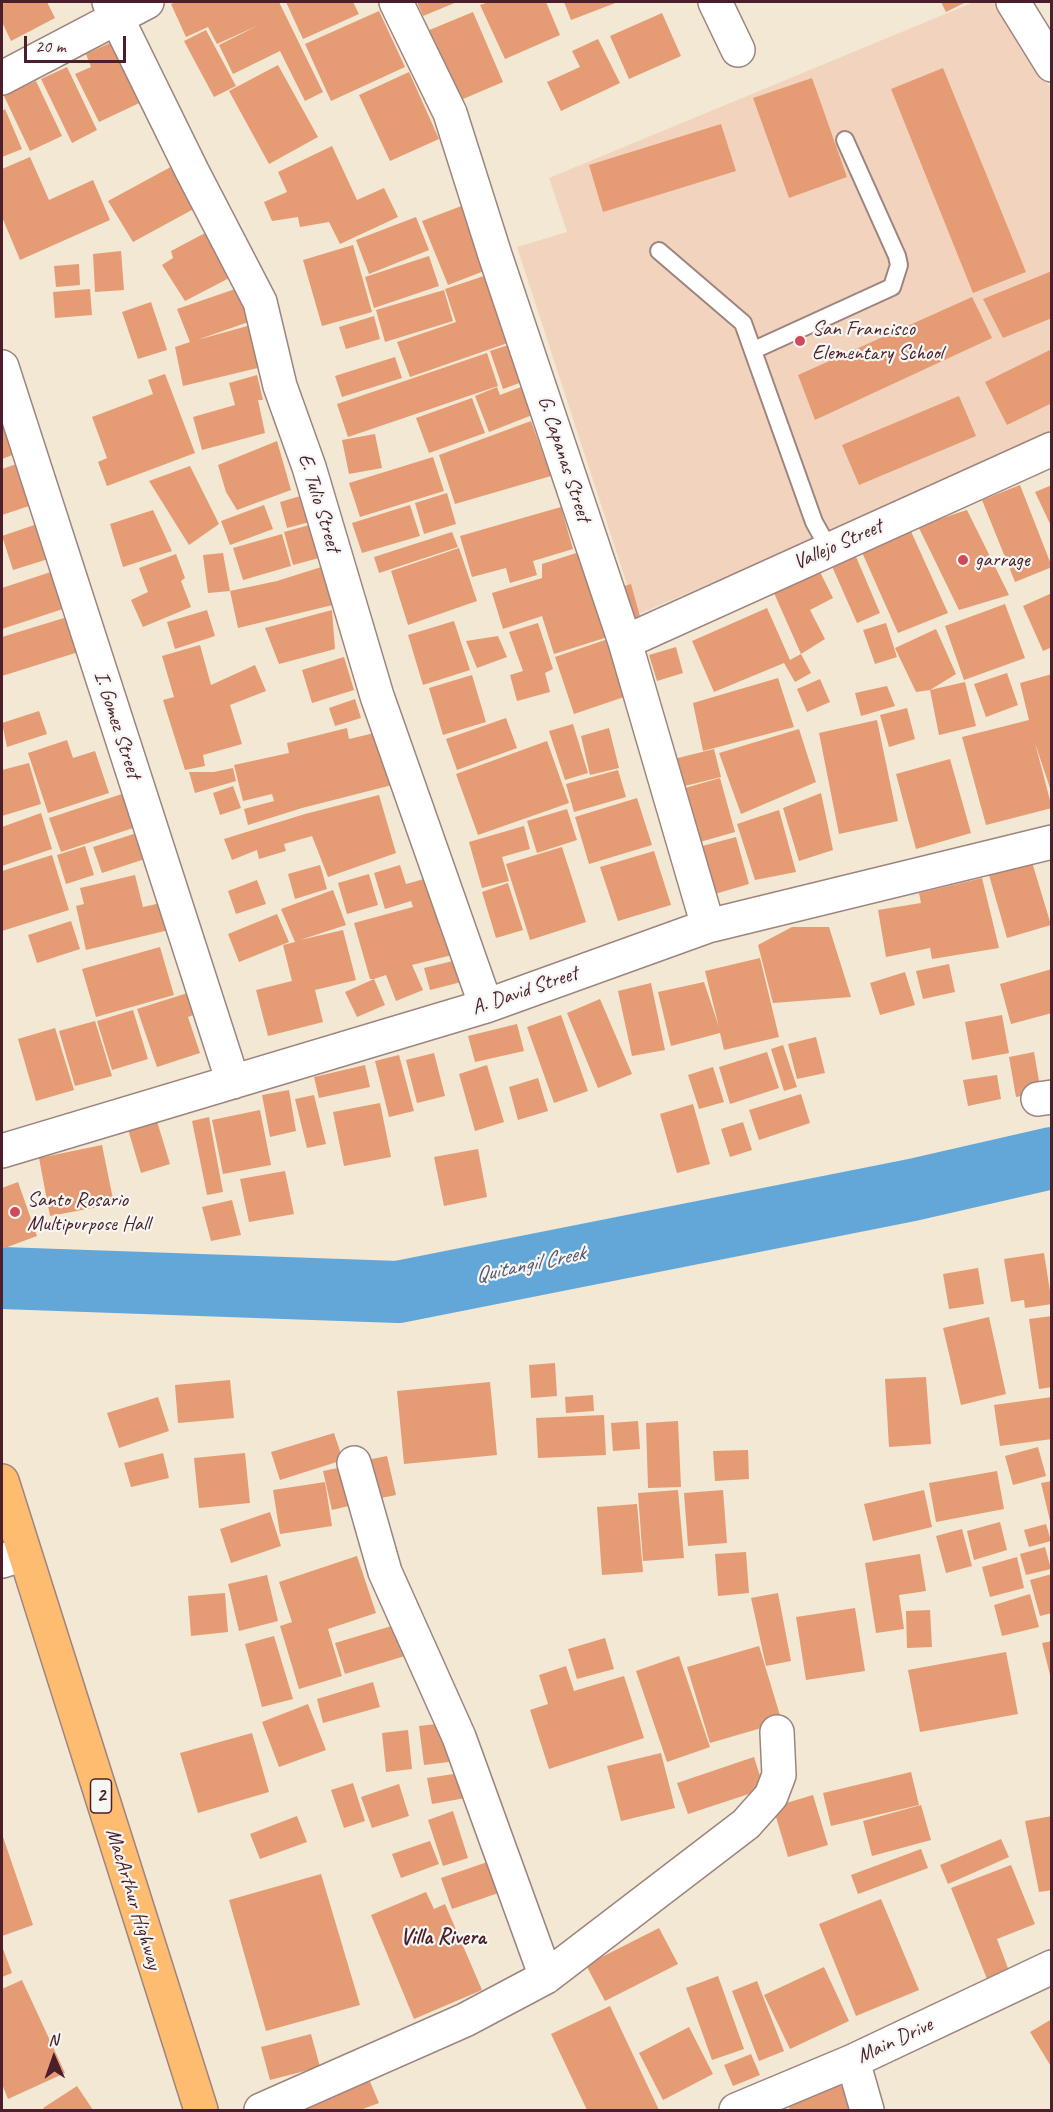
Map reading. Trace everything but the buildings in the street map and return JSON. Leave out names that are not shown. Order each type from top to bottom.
[{"type":"highway","name":"MacArthur Highway","points":[[2,1481],[13,1557],[201,2110]]},
{"type":"street","points":[[2,78],[112,10],[147,2]]},
{"type":"street","name":"G. Capanas Street","points":[[396,2],[450,113],[495,255],[626,642],[708,926]]},
{"type":"street","points":[[715,2],[738,51]]},
{"type":"street","points":[[1012,2],[1052,65]]},
{"type":"street","name":"E. Tulio Street","points":[[112,10],[260,302],[280,386],[309,467],[377,696],[486,1006]]},
{"type":"street","name":"I. Gomez Street","points":[[2,367],[233,1082]]},
{"type":"street","name":"Vallejo Street","points":[[626,642],[1052,449]]},
{"type":"street","name":"A. David Street","points":[[2,1150],[486,1006],[708,926],[1052,842]]},
{"type":"street","points":[[354,1463],[384,1572],[459,1737],[546,1977]]},
{"type":"street","points":[[261,2110],[465,2020],[546,1977],[746,1824],[771,1796],[779,1774],[777,1732]]},
{"type":"street","name":"Main Drive","points":[[735,2110],[853,2061],[1052,1967]]},
{"type":"street","points":[[853,2061],[867,2110]]},
{"type":"lane","points":[[754,350],[892,287],[899,266],[897,256],[845,140]]},
{"type":"lane","points":[[659,251],[742,323],[754,350],[814,522],[829,549]]},
{"type":"shaded area","name":"San Francisco Elementary School","points":[[974,2],[993,2],[1051,89],[1051,436],[637,615],[517,247],[567,232],[549,178]]},
{"type":"waterway","name":"Quitangil Creek","points":[[2,1278],[398,1292],[912,1190],[1052,1158]]},
{"type":"place","name":"San Francisco Elementary School","points":[[800,341]]},
{"type":"place","name":"garrage","points":[[963,560]]},
{"type":"place","name":"Santo Rosario Multipurpose Hall","points":[[15,1212]]},
{"type":"district","name":"Villa Rivera","points":[[443,1938]]}]
